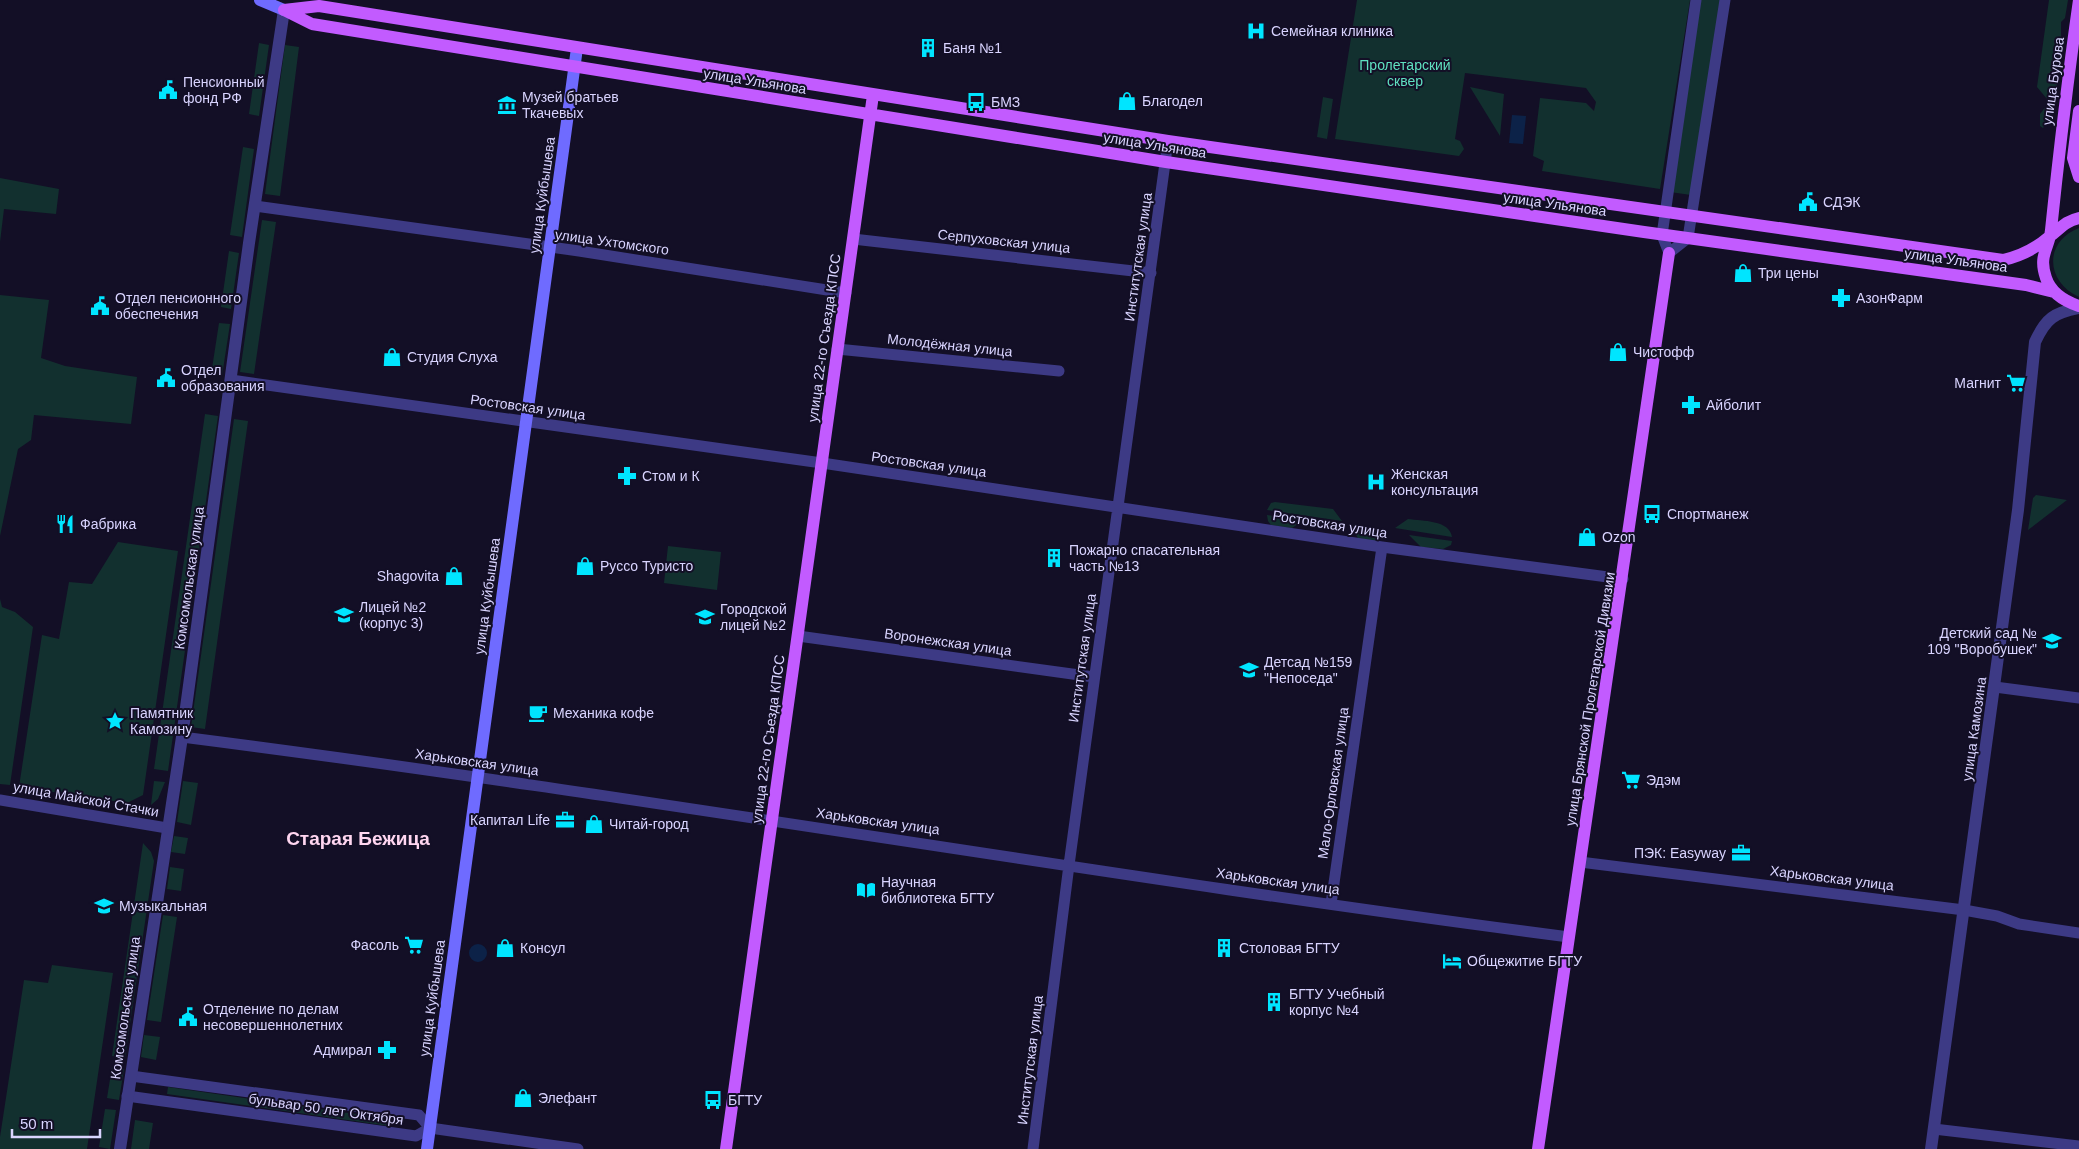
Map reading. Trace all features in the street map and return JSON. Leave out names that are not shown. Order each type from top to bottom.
[{"type":"main road","name":"улица Ульянова","points":[[260,0],[312,24],[1166,162],[1662,235],[2026,285],[2054,292],[2066,302],[2079,307]]},
{"type":"main road","name":"улица Бурова","points":[[2054,292],[2046,279],[2043,263],[2045,249],[2051,236],[2057,166],[2079,0]]},
{"type":"main road","name":"улица Ульянова","points":[[284,10],[319,6],[1168,141],[2003,260],[2028,253],[2051,236]]},
{"type":"main road","name":"улица Куйбышева","points":[[427,1149],[577,48]]},
{"type":"main road","name":"улица 22-го Съезда КПСС","points":[[726,1149],[873,95]]},
{"type":"main road","points":[[2079,111],[2073,158],[2079,177]]},
{"type":"main road","points":[[2051,236],[2060,226],[2079,218]]},
{"type":"main road","name":"улица Брянской Пролетарской Дивизии","points":[[1538,1149],[1568,936],[1623,579],[1669,253]]},
{"type":"street","name":"улица Брянской Пролетарской Дивизии","points":[[1669,253],[1662,235],[1696,0]]},
{"type":"street","points":[[1669,253],[1688,238],[1725,0]]},
{"type":"street","name":"Комсомольская улица","points":[[120,1149],[182,737],[284,10]]},
{"type":"street","name":"Институтская улица","points":[[1033,1149],[1094,676],[1168,141]]},
{"type":"street","name":"улица Ухтомского","points":[[255,206],[846,293]]},
{"type":"street","name":"Серпуховская улица","points":[[853,239],[1151,273]]},
{"type":"street","name":"улица Камозина","points":[[1931,1149],[2022,483],[2035,342],[2050,318],[2063,311],[2079,307]]},
{"type":"street","name":"Молодёжная улица","points":[[837,348],[1060,371]]},
{"type":"street","name":"Ростовская улица","points":[[231,380],[822,463],[1382,548],[1623,579]]},
{"type":"street","name":"Мало-Орловская улица","points":[[1331,904],[1382,548]]},
{"type":"street","name":"Воронежская улица","points":[[798,636],[1094,676]]},
{"type":"street","points":[[1995,688],[2079,698]]},
{"type":"street","name":"Харьковская улица","points":[[182,737],[477,776],[1331,904],[1568,936]]},
{"type":"street","name":"улица Майской Стачки","points":[[0,800],[167,828]]},
{"type":"street","name":"Харьковская улица","points":[[1580,862],[1964,910],[1997,916],[2019,924],[2079,933]]},
{"type":"street","points":[[131,1076],[419,1115],[430,1128]]},
{"type":"street","name":"бульвар 50 лет Октября","points":[[127,1096],[416,1136],[430,1128],[578,1149]]},
{"type":"street","points":[[1934,1129],[2079,1146]]},
{"type":"green space","name":"Пролетарский сквер","points":[[1357,0],[1690,0],[1660,189],[1542,171],[1544,161],[1533,156],[1540,98],[1586,103],[1594,111],[1596,102],[1586,88],[1465,73],[1455,139],[1460,141],[1464,149],[1459,156],[1335,139]]},
{"type":"green space","points":[[1700,0],[1722,0],[1691,195],[1670,192]]},
{"type":"green space","points":[[2049,0],[2068,0],[2065,18],[2061,22],[2061,63],[2055,107],[2053,114],[2043,128],[2040,126],[2040,114],[2047,105],[2047,99],[2037,87]]},
{"type":"green space","points":[[259,43],[269,45],[259,116],[249,114]]},
{"type":"green space","points":[[285,45],[299,47],[280,196],[265,194]]},
{"type":"green space","points":[[1470,87],[1504,94],[1500,136]]},
{"type":"green space","points":[[1323,97],[1333,99],[1327,139],[1317,137]]},
{"type":"green space","points":[[243,147],[254,149],[242,237],[230,235]]},
{"type":"green space","points":[[0,178],[59,189],[56,214],[4,209],[0,242]]},
{"type":"green space","points":[[262,220],[276,222],[254,374],[240,372]]},
{"type":"green space","points":[[2079,228],[2079,297],[2060,282],[2053,262],[2054,252],[2059,243],[2067,234]]},
{"type":"green space","points":[[229,251],[239,253],[231,309],[221,307]]},
{"type":"green space","points":[[0,295],[49,300],[41,358],[65,366],[137,377],[131,424],[34,415],[31,440],[18,449],[0,536]]},
{"type":"green space","points":[[219,323],[230,324],[222,376],[211,375]]},
{"type":"green space","points":[[205,414],[218,416],[168,771],[154,769]]},
{"type":"green space","points":[[234,419],[248,421],[205,729],[191,727]]},
{"type":"green space","points":[[2036,495],[2067,500],[2028,530],[2033,498]]},
{"type":"green space","points":[[1271,503],[1333,509],[1342,521],[1267,510]]},
{"type":"green space","points":[[1267,515],[1304,520],[1292,528],[1271,525]]},
{"type":"green space","points":[[1408,519],[1441,524],[1450,531],[1452,537],[1395,528]]},
{"type":"green space","points":[[1350,526],[1388,531],[1376,541],[1358,538]]},
{"type":"green space","points":[[1409,535],[1452,541],[1451,545],[1443,549],[1421,547]]},
{"type":"green space","points":[[118,542],[178,551],[143,795],[127,803],[19,787],[42,635],[59,639],[69,582],[92,584]]},
{"type":"green space","points":[[668,546],[721,552],[717,590],[664,583]]},
{"type":"green space","points":[[0,599],[2,607],[15,612],[33,627],[10,785],[0,784]]},
{"type":"green space","points":[[154,781],[165,782],[158,799],[151,805]]},
{"type":"green space","points":[[183,781],[198,783],[191,825],[177,822]]},
{"type":"green space","points":[[174,836],[188,838],[185,854],[171,852]]},
{"type":"green space","points":[[143,843],[151,852],[154,861],[125,1058],[112,1056]]},
{"type":"green space","points":[[170,867],[184,869],[181,891],[167,889]]},
{"type":"green space","points":[[163,915],[177,917],[161,1022],[147,1020]]},
{"type":"green space","points":[[52,965],[113,973],[87,1149],[0,1149],[0,1137],[24,980],[48,983]]},
{"type":"green space","points":[[144,1035],[160,1037],[156,1060],[141,1057]]},
{"type":"green space","points":[[112,1067],[124,1069],[119,1100],[107,1098]]},
{"type":"green space","points":[[168,1087],[390,1119],[389,1126],[167,1094]]},
{"type":"green space","points":[[105,1109],[116,1110],[110,1149],[99,1147]]},
{"type":"green space","points":[[135,1120],[153,1123],[149,1149],[131,1149]]},
{"type":"water","points":[[1512,115],[1526,116],[1523,144],[1509,143]]},
{"type":"water","points":[[478,944],[484,947],[487,953],[484,959],[478,962],[472,959],[469,953],[472,947]]},
{"type":"place","name":"Семейная клиника","points":[[1256,31]]},
{"type":"place","name":"Баня №1","points":[[928,48]]},
{"type":"place","name":"Пенсионный фонд РФ","points":[[168,90]]},
{"type":"place","name":"Благодел","points":[[1127,101]]},
{"type":"place","name":"БМЗ","points":[[976,102]]},
{"type":"place","name":"Музей братьев Ткачевых","points":[[507,105]]},
{"type":"place","name":"СДЭК","points":[[1808,202]]},
{"type":"place","name":"Три цены","points":[[1743,273]]},
{"type":"place","name":"АзонФарм","points":[[1841,298]]},
{"type":"place","name":"Отдел пенсионного обеспечения","points":[[100,306]]},
{"type":"place","name":"Чистофф","points":[[1618,352]]},
{"type":"place","name":"Студия Слуха","points":[[392,357]]},
{"type":"place","name":"Отдел образования","points":[[166,378]]},
{"type":"place","name":"Магнит","points":[[2016,383]]},
{"type":"place","name":"Айболит","points":[[1691,405]]},
{"type":"place","name":"Стом и К","points":[[627,476]]},
{"type":"place","name":"Женская консультация","points":[[1376,482]]},
{"type":"place","name":"Спортманеж","points":[[1652,514]]},
{"type":"place","name":"Фабрика","points":[[65,524]]},
{"type":"place","name":"Ozon","points":[[1587,537]]},
{"type":"place","name":"Пожарно спасательная часть №13","points":[[1054,558]]},
{"type":"place","name":"Руссо Туристо","points":[[585,566]]},
{"type":"place","name":"Shagovita","points":[[454,576]]},
{"type":"place","name":"Лицей №2 (корпус 3)","points":[[344,615]]},
{"type":"place","name":"Городской лицей №2","points":[[705,617]]},
{"type":"place","name":"Детский сад № 109 \"Воробушек\"","points":[[2052,641]]},
{"type":"place","name":"Детсад №159 \"Непоседа\"","points":[[1249,670]]},
{"type":"place","name":"Механика кофе","points":[[538,713]]},
{"type":"place","name":"Памятник Камозину","points":[[115,721]]},
{"type":"place","name":"Эдэм","points":[[1631,780]]},
{"type":"place","name":"Капитал Life","points":[[565,820]]},
{"type":"place","name":"Читай-город","points":[[594,824]]},
{"type":"place","name":"ПЭК: Easyway","points":[[1741,853]]},
{"type":"place","name":"Научная библиотека БГТУ","points":[[866,890]]},
{"type":"place","name":"Музыкальная","points":[[104,906]]},
{"type":"place","name":"Фасоль","points":[[414,945]]},
{"type":"place","name":"Консул","points":[[505,948]]},
{"type":"place","name":"Столовая БГТУ","points":[[1224,948]]},
{"type":"place","name":"Общежитие БГТУ","points":[[1452,961]]},
{"type":"place","name":"БГТУ Учебный корпус №4","points":[[1274,1002]]},
{"type":"place","name":"Отделение по делам несовершеннолетних","points":[[188,1017]]},
{"type":"place","name":"Адмирал","points":[[387,1050]]},
{"type":"place","name":"Элефант","points":[[523,1098]]},
{"type":"place","name":"БГТУ","points":[[713,1100]]},
{"type":"district","name":"Cтарая Бежица","points":[[358,838]]}]
